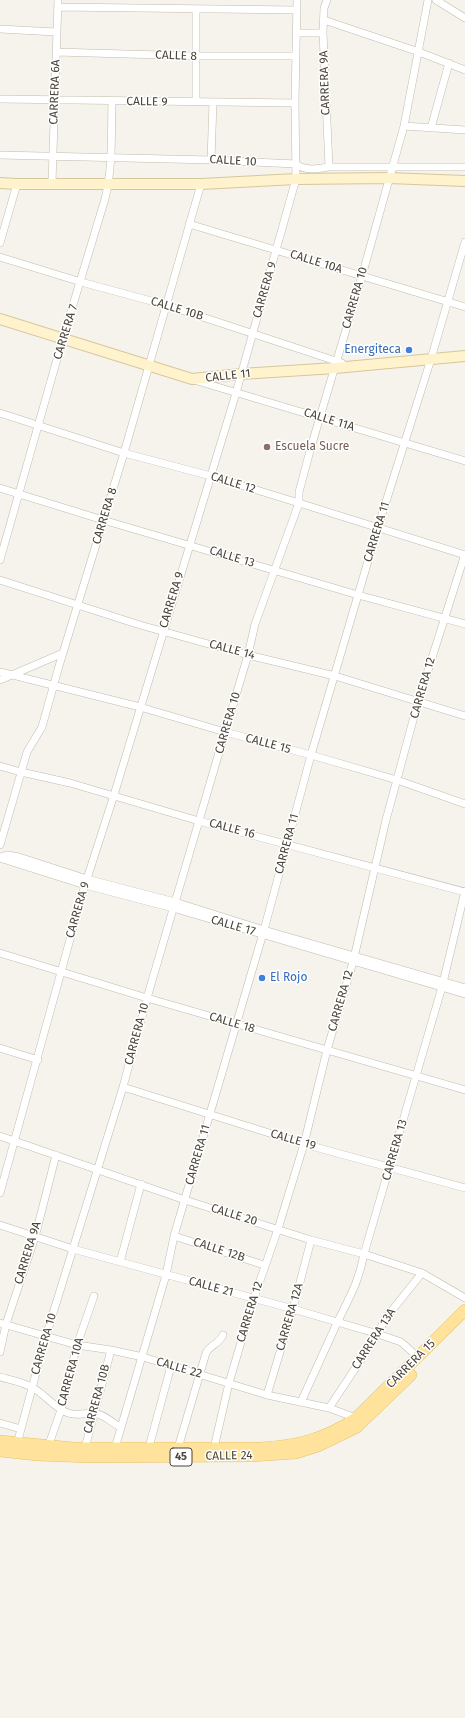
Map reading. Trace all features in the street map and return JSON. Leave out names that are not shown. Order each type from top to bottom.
[{"type":"main road","name":"CALLE 10","points":[[0,183],[201,184],[296,179],[389,178],[465,181]]},
{"type":"main road","name":"CALLE 11","points":[[0,319],[192,379],[336,365],[352,366],[465,356]]},
{"type":"main road","name":"CARRERA 15","points":[[357,1422],[418,1357],[465,1310]]},
{"type":"main road","name":"CARRERA 15","points":[[357,1422],[465,1321]]},
{"type":"main road","name":"CALLE 24","points":[[0,1442],[48,1447],[85,1448],[214,1448],[290,1446],[326,1435],[357,1422]]},
{"type":"main road","name":"CALLE 24","points":[[0,1451],[37,1456],[81,1457],[272,1456],[306,1450],[332,1441],[357,1422]]},
{"type":"street","points":[[113,0],[113,9]]},
{"type":"street","points":[[124,0],[124,9]]},
{"type":"street","name":"CARRERA 9","points":[[0,1193],[86,882],[114,795],[236,393],[296,179],[295,56],[297,0]]},
{"type":"street","name":"CARRERA 9A","points":[[327,0],[324,8],[323,33],[328,167]]},
{"type":"street","name":"CARRERA 10","points":[[17,1444],[46,1336],[123,1087],[147,998],[248,655],[255,624],[299,503],[299,492],[404,126],[428,0]]},
{"type":"street","points":[[436,0],[465,18]]},
{"type":"street","points":[[58,4],[113,9],[297,10]]},
{"type":"street","name":"CARRERA 6A","points":[[52,183],[58,4]]},
{"type":"street","points":[[196,9],[196,102]]},
{"type":"street","points":[[324,20],[419,52],[465,70]]},
{"type":"street","points":[[0,29],[56,32]]},
{"type":"street","points":[[296,33],[323,33]]},
{"type":"street","name":"CALLE 8","points":[[56,52],[196,56],[295,56]]},
{"type":"street","points":[[431,128],[449,63]]},
{"type":"street","name":"CALLE 9","points":[[0,99],[295,103]]},
{"type":"street","name":"CARRERA 7","points":[[0,560],[63,338],[81,282],[109,184],[112,101]]},
{"type":"street","points":[[211,160],[213,102]]},
{"type":"street","points":[[404,126],[465,130]]},
{"type":"street","name":"CALLE 10","points":[[0,155],[53,155],[211,160],[296,164],[306,168],[317,169],[328,167],[465,167]]},
{"type":"street","points":[[0,243],[17,184]]},
{"type":"street","name":"CARRERA 8","points":[[0,846],[27,752],[42,727],[124,453],[201,184]]},
{"type":"street","name":"CALLE 10A","points":[[189,224],[465,307]]},
{"type":"street","name":"CARRERA 11","points":[[115,1448],[120,1427],[143,1357],[166,1275],[174,1236],[263,932],[311,755],[378,527],[431,359],[465,242]]},
{"type":"street","name":"CALLE 10B","points":[[0,257],[81,282],[166,305],[252,334],[336,365]]},
{"type":"street","name":"CALLE 11A","points":[[192,379],[465,461]]},
{"type":"street","name":"CALLE 12","points":[[0,413],[124,453],[211,476],[465,555]]},
{"type":"street","name":"CALLE 13","points":[[0,488],[358,595],[465,624]]},
{"type":"street","name":"CARRERA 12","points":[[214,1448],[229,1383],[254,1298],[264,1265],[278,1229],[304,1144],[327,1050],[354,959],[386,820],[418,702],[465,555]]},
{"type":"street","name":"CALLE 14","points":[[0,580],[163,631],[248,655],[335,676],[465,716]]},
{"type":"street","points":[[0,680],[63,653]]},
{"type":"street","name":"CALLE 15","points":[[0,672],[54,684],[311,755],[397,780],[465,804]]},
{"type":"street","name":"CALLE 16","points":[[0,766],[70,782],[199,821],[465,892]]},
{"type":"street","name":"CALLE 17","points":[[0,858],[174,905],[443,984],[465,988]]},
{"type":"street","name":"CARRERA 13","points":[[301,1402],[338,1322],[353,1294],[360,1274],[364,1254],[443,984],[465,892]]},
{"type":"street","name":"CALLE 18","points":[[0,953],[147,998],[465,1090]]},
{"type":"street","name":"CALLE 17","points":[[443,984],[465,994]]},
{"type":"street","points":[[0,1048],[38,1060]]},
{"type":"street","name":"CALLE 19","points":[[123,1087],[304,1144],[390,1166],[465,1188]]},
{"type":"street","name":"CALLE 20","points":[[0,1136],[185,1200],[422,1273],[465,1298]]},
{"type":"street","name":"CARRERA 9A","points":[[0,1352],[3,1323],[35,1237],[56,1155]]},
{"type":"street","points":[[120,1262],[141,1184]]},
{"type":"street","name":"CALLE 21","points":[[0,1225],[73,1249],[294,1309],[378,1334],[401,1342],[418,1357]]},
{"type":"street","name":"CALLE 12B","points":[[174,1236],[264,1265]]},
{"type":"street","name":"CARRERA 12A","points":[[267,1395],[294,1309],[311,1240]]},
{"type":"street","name":"CARRERA 13A","points":[[329,1408],[378,1334],[385,1318],[422,1273]]},
{"type":"street","name":"CARRERA 10A","points":[[48,1447],[61,1410],[77,1345],[94,1296]]},
{"type":"street","name":"CALLE 22","points":[[3,1323],[77,1345],[143,1357],[267,1395],[329,1408],[357,1422]]},
{"type":"street","points":[[178,1448],[209,1347],[221,1339],[223,1335]]},
{"type":"street","name":"CARRERA 10B","points":[[85,1448],[93,1413],[111,1350]]},
{"type":"street","points":[[149,1447],[171,1366]]},
{"type":"street","points":[[0,1377],[32,1387],[61,1410],[76,1415],[93,1413],[102,1415],[120,1427]]},
{"type":"street","points":[[0,1423],[21,1429]]},
{"type":"place","name":"Energiteca","points":[[409,350]]},
{"type":"place","name":"Escuela Sucre","points":[[267,447]]},
{"type":"place","name":"El Rojo","points":[[262,978]]}]
